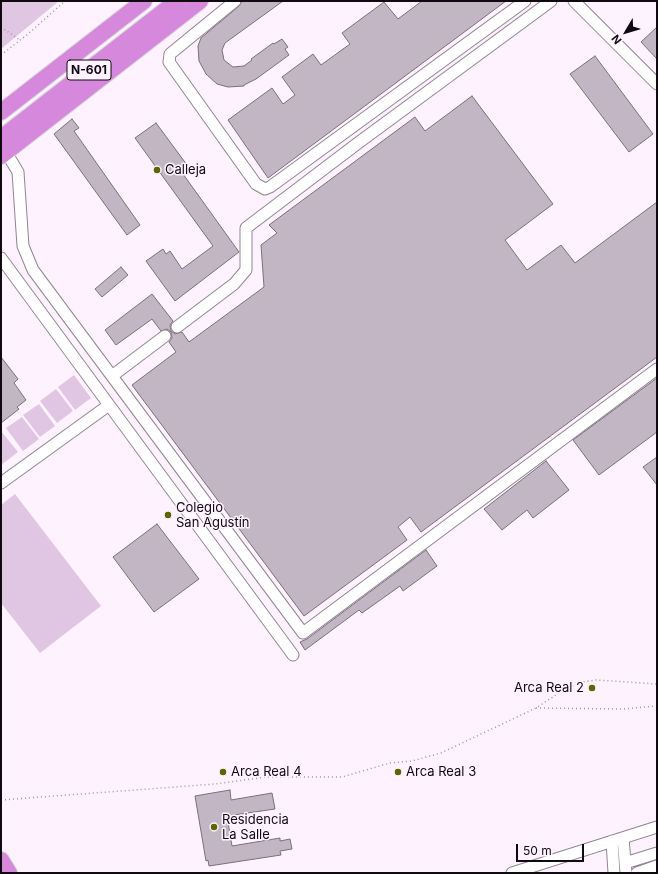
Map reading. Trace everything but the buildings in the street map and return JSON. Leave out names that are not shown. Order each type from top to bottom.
[{"type":"highway","name":"N-601","points":[[1,112],[144,1]]},
{"type":"highway","name":"N-601","points":[[3,149],[177,1]]},
{"type":"highway","points":[[3,149],[200,1]]},
{"type":"highway","points":[[1,860],[9,873]]},
{"type":"street","points":[[235,1],[170,54],[169,62],[256,184],[265,189],[270,187],[524,1]]},
{"type":"street","points":[[177,327],[234,284],[246,270],[246,228],[358,143],[551,1]]},
{"type":"street","points":[[574,1],[657,84]]},
{"type":"street","points":[[3,149],[18,172],[23,246],[33,270],[303,633],[657,369]]},
{"type":"street","points":[[1,258],[293,655]]},
{"type":"street","points":[[112,376],[165,336]]},
{"type":"street","points":[[1,483],[109,405]]},
{"type":"street","points":[[512,873],[657,827]]},
{"type":"street","points":[[623,838],[626,868],[657,853]]},
{"type":"street","points":[[612,841],[614,873]]},
{"type":"street","points":[[641,872],[657,866]]},
{"type":"path","points":[[1,55],[65,1]]},
{"type":"path","points":[[1,27],[20,40]]},
{"type":"path","points":[[1,800],[215,784],[266,777],[342,777],[390,763],[412,761],[440,753],[536,708],[565,689],[582,682],[596,680],[657,684]]},
{"type":"path","points":[[536,708],[623,709],[657,706]]},
{"type":"shaded area","points":[[1,1],[59,1],[1,49]]},
{"type":"shaded area","points":[[74,375],[91,398],[75,410],[58,387]]},
{"type":"shaded area","points":[[56,389],[73,411],[57,423],[40,401]]},
{"type":"shaded area","points":[[39,404],[55,426],[40,437],[23,415]]},
{"type":"shaded area","points":[[22,417],[39,439],[23,451],[6,428]]},
{"type":"shaded area","points":[[1,431],[18,452],[1,465]]},
{"type":"shaded area","points":[[15,494],[101,606],[40,653],[1,603],[1,505]]},
{"type":"place","name":"Calleja","points":[[157,170]]},
{"type":"place","name":"Colegio San Agustín","points":[[168,515]]},
{"type":"place","name":"Arca Real 2","points":[[592,688]]},
{"type":"place","name":"Arca Real 4","points":[[223,772]]},
{"type":"place","name":"Arca Real 3","points":[[398,772]]},
{"type":"place","name":"Residencia La Salle","points":[[214,827]]}]
